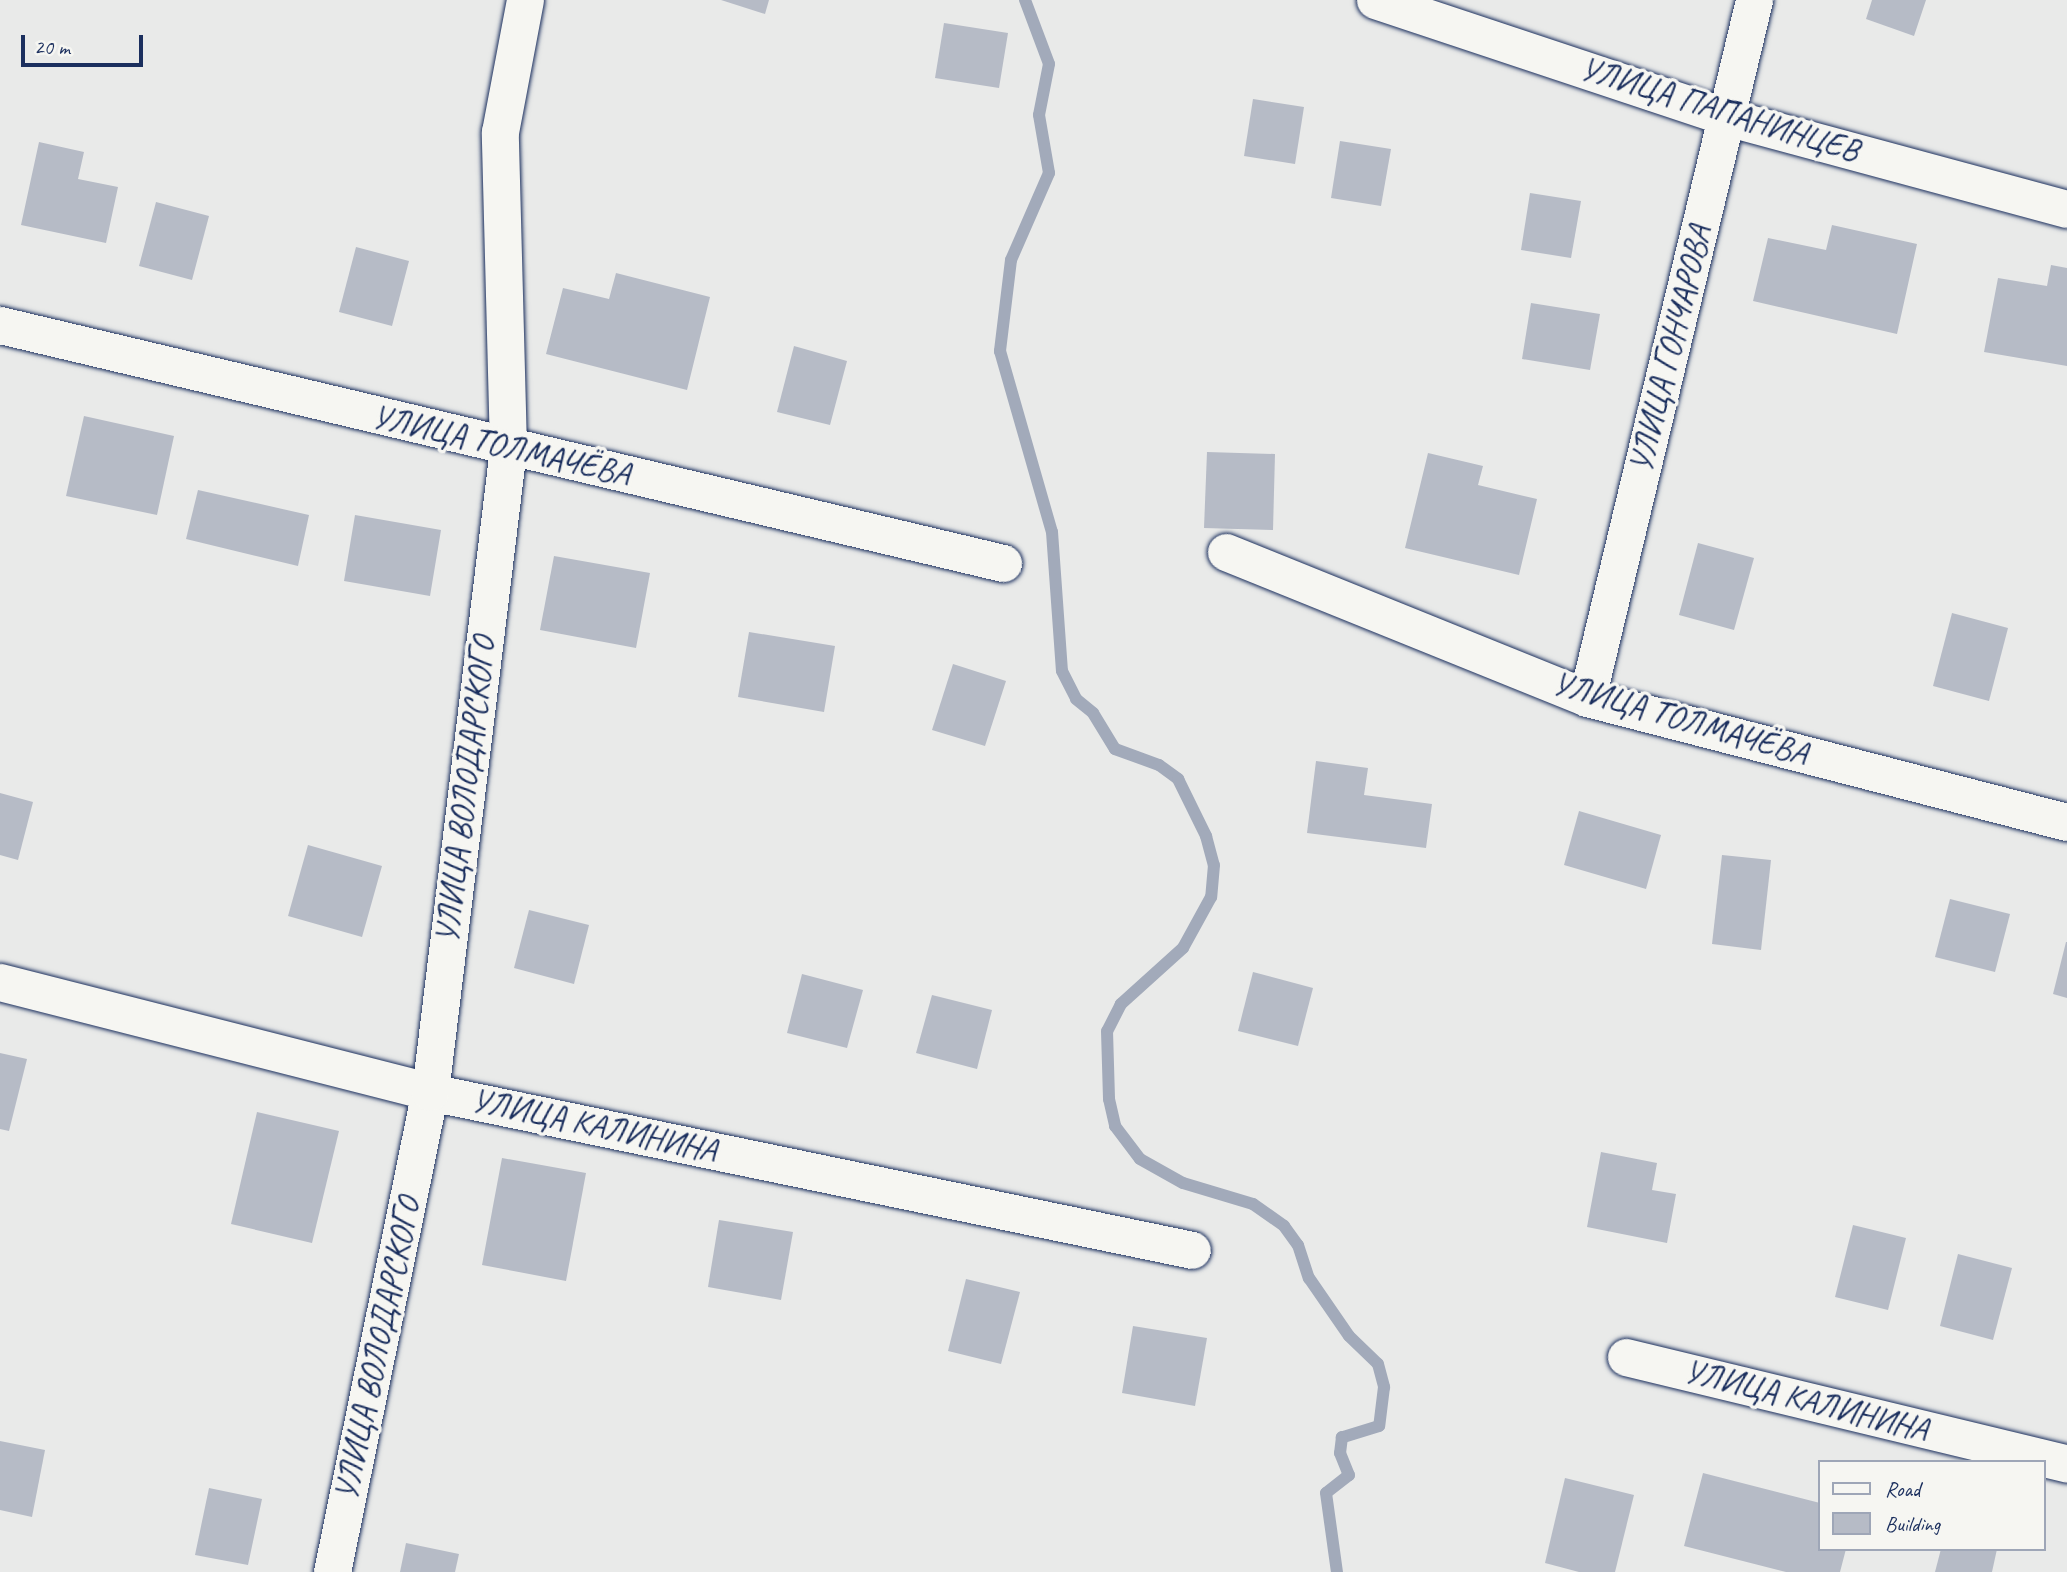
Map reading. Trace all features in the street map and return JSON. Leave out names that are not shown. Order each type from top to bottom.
[{"type":"street","name":"УЛИЦА ВОЛОДАРСКОГО","points":[[332,1572],[430,1093],[508,448],[500,132],[525,0]]},
{"type":"street","name":"УЛИЦА ПАПАНИНЦЕВ","points":[[1375,0],[1727,117],[2067,209]]},
{"type":"street","name":"УЛИЦА ГОНЧАРОВА","points":[[1587,698],[1754,0]]},
{"type":"street","name":"УЛИЦА ТОЛМАЧЁВА","points":[[0,325],[508,448],[1003,563]]},
{"type":"street","name":"УЛИЦА ТОЛМАЧЁВА","points":[[1226,552],[1587,698],[2067,822]]},
{"type":"street","name":"УЛИЦА КАЛИНИНА","points":[[0,982],[430,1093],[1192,1250]]},
{"type":"street","name":"УЛИЦА КАЛИНИНА","points":[[1626,1357],[2067,1464]]},
{"type":"building","points":[[721,0],[769,0],[765,14]]},
{"type":"building","points":[[1872,0],[1926,0],[1914,36],[1866,19]]},
{"type":"building","points":[[944,23],[1008,33],[999,88],[935,78]]},
{"type":"building","points":[[1253,99],[1304,107],[1295,164],[1244,156]]},
{"type":"building","points":[[1340,141],[1391,149],[1381,206],[1331,198]]},
{"type":"building","points":[[39,142],[84,152],[78,179],[118,187],[106,243],[21,225]]},
{"type":"building","points":[[1530,193],[1581,201],[1571,258],[1521,250]]},
{"type":"building","points":[[156,202],[209,216],[192,280],[139,266]]},
{"type":"building","points":[[1832,225],[1917,244],[1897,334],[1753,301],[1768,238],[1826,250]]},
{"type":"building","points":[[356,247],[409,261],[392,326],[339,312]]},
{"type":"building","points":[[2051,265],[2067,268],[2067,366],[1984,352],[1998,278],[2047,286]]},
{"type":"building","points":[[616,273],[710,297],[687,390],[546,354],[563,288],[609,299]]},
{"type":"building","points":[[1531,303],[1600,314],[1590,370],[1522,359]]},
{"type":"building","points":[[794,346],[847,361],[830,425],[777,412]]},
{"type":"building","points":[[84,416],[174,436],[157,515],[66,496]]},
{"type":"building","points":[[1207,452],[1275,454],[1273,530],[1204,528]]},
{"type":"building","points":[[1428,453],[1483,466],[1478,485],[1537,499],[1519,575],[1405,548]]},
{"type":"building","points":[[198,490],[309,515],[298,566],[186,539]]},
{"type":"building","points":[[355,515],[441,530],[430,596],[344,581]]},
{"type":"building","points":[[1698,543],[1754,558],[1734,630],[1679,615]]},
{"type":"building","points":[[554,556],[650,573],[636,648],[540,630]]},
{"type":"building","points":[[1952,613],[2008,628],[1989,701],[1933,686]]},
{"type":"building","points":[[749,632],[835,646],[824,712],[738,697]]},
{"type":"building","points":[[953,664],[1006,681],[985,746],[932,730]]},
{"type":"building","points":[[1316,761],[1368,768],[1364,795],[1432,804],[1426,848],[1307,833]]},
{"type":"building","points":[[0,793],[33,802],[18,860],[0,855]]},
{"type":"building","points":[[1579,811],[1661,835],[1646,889],[1564,865]]},
{"type":"building","points":[[308,845],[382,866],[362,937],[288,916]]},
{"type":"building","points":[[1722,855],[1771,860],[1761,950],[1712,944]]},
{"type":"building","points":[[1950,899],[2010,914],[1995,972],[1935,957]]},
{"type":"building","points":[[529,910],[589,925],[574,984],[514,968]]},
{"type":"building","points":[[2067,942],[2067,998],[2053,994]]},
{"type":"building","points":[[1253,972],[1313,988],[1298,1046],[1238,1031]]},
{"type":"building","points":[[802,974],[863,990],[847,1048],[787,1033]]},
{"type":"building","points":[[932,995],[992,1010],[977,1069],[916,1053]]},
{"type":"building","points":[[0,1053],[27,1059],[9,1131],[0,1129]]},
{"type":"building","points":[[257,1112],[339,1131],[312,1243],[231,1224]]},
{"type":"building","points":[[1601,1152],[1657,1163],[1652,1190],[1676,1194],[1667,1243],[1587,1227]]},
{"type":"building","points":[[502,1158],[586,1173],[566,1281],[482,1265]]},
{"type":"building","points":[[719,1220],[793,1232],[781,1300],[708,1287]]},
{"type":"building","points":[[1853,1225],[1906,1238],[1888,1310],[1835,1297]]},
{"type":"building","points":[[1958,1254],[2012,1268],[1993,1340],[1940,1326]]},
{"type":"building","points":[[966,1279],[1020,1292],[1001,1364],[948,1351]]},
{"type":"building","points":[[1133,1326],[1207,1338],[1195,1406],[1122,1393]]},
{"type":"building","points":[[0,1441],[45,1450],[32,1517],[0,1510]]},
{"type":"building","points":[[1703,1473],[1818,1502],[1818,1551],[1845,1551],[1840,1572],[1786,1572],[1684,1546]]},
{"type":"building","points":[[1565,1478],[1634,1495],[1615,1572],[1579,1572],[1545,1563]]},
{"type":"building","points":[[209,1488],[262,1499],[248,1565],[195,1555]]},
{"type":"building","points":[[406,1543],[459,1554],[455,1572],[400,1572]]},
{"type":"building","points":[[1940,1551],[1997,1551],[1992,1572],[1935,1572]]},
{"type":"waterway","points":[[1025,0],[1049,64],[1039,115],[1049,173],[1011,260],[1000,351],[1052,532],[1062,671],[1076,699],[1093,713],[1115,749],[1159,765],[1178,779],[1206,836],[1214,865],[1211,897],[1183,948],[1121,1004],[1107,1031],[1109,1099],[1115,1126],[1140,1159],[1183,1183],[1253,1204],[1284,1226],[1298,1245],[1309,1278],[1349,1336],[1378,1364],[1384,1387],[1379,1426],[1342,1437],[1340,1453],[1349,1475],[1326,1493],[1337,1572]]}]
